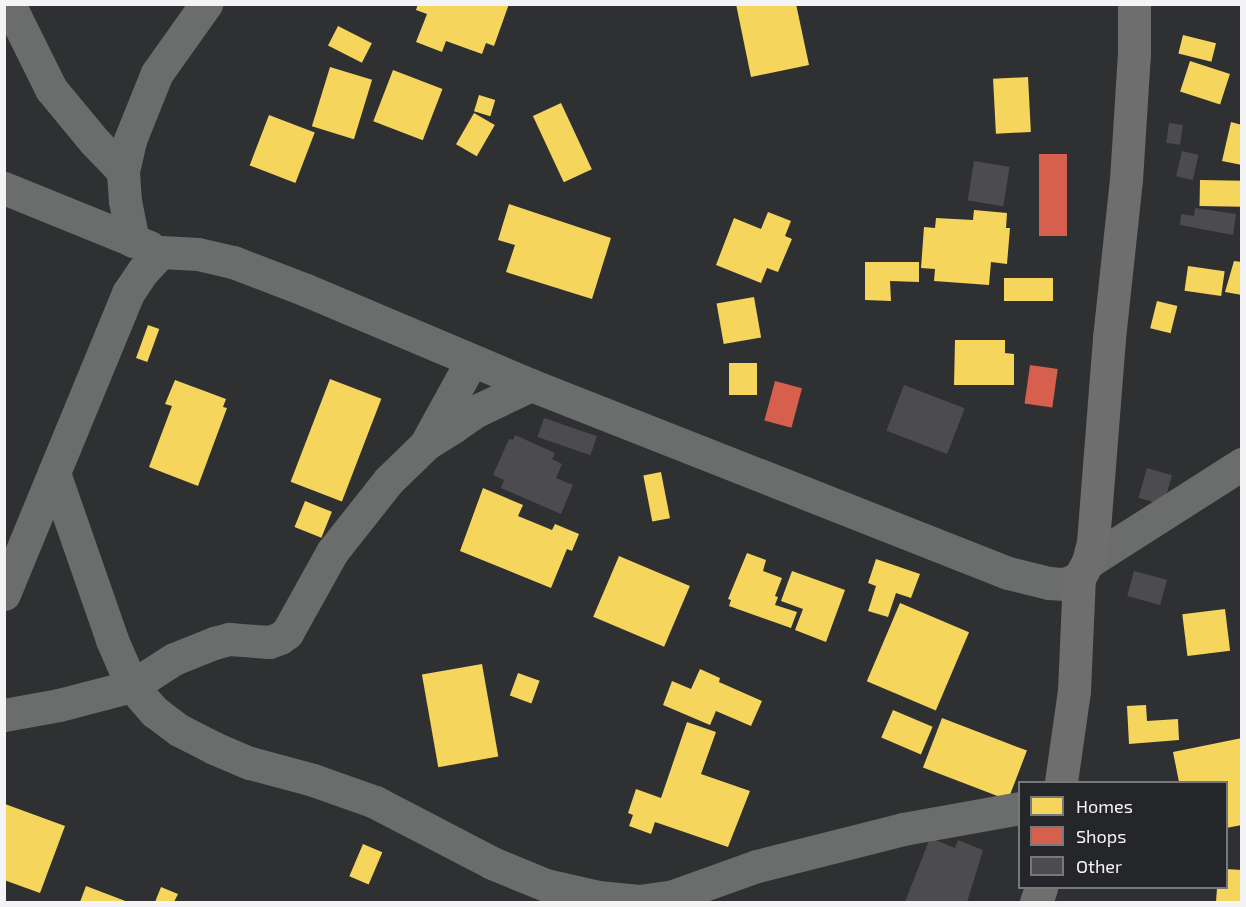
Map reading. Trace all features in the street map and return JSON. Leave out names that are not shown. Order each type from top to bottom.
[{"type":"street","points":[[9,4],[51,89],[93,141],[123,171]]},
{"type":"street","points":[[4,594],[128,293],[143,271],[147,246],[125,201],[123,171],[130,140],[157,74],[206,4]]},
{"type":"street","points":[[1060,781],[1074,691],[1084,570],[1126,180],[1134,54],[1134,4]]},
{"type":"street","points":[[4,188],[147,246],[233,262],[306,290],[531,385],[1008,573],[1049,583],[1065,584],[1242,464]]},
{"type":"street","points":[[426,444],[471,360]]},
{"type":"street","points":[[4,715],[59,705],[132,686],[174,659],[214,643],[229,639],[269,642],[287,633],[332,552],[353,522],[388,481],[426,444],[476,411],[531,385]]},
{"type":"street","points":[[54,473],[112,640],[132,686],[155,712],[179,730],[214,748],[250,763],[313,780],[375,802],[492,862],[546,885],[598,897],[639,901],[673,896],[757,866],[903,829],[1018,808]]},
{"type":"building: Homes","points":[[418,4],[509,4],[494,46],[486,43],[482,54],[446,41],[442,52],[416,42],[427,14],[416,10]]},
{"type":"building: Homes","points":[[736,4],[796,4],[809,65],[751,77]]},
{"type":"building: Homes","points":[[338,26],[372,43],[362,63],[328,46]]},
{"type":"building: Homes","points":[[1183,35],[1216,43],[1211,62],[1178,53]]},
{"type":"building: Homes","points":[[1190,61],[1230,74],[1220,104],[1180,91]]},
{"type":"building: Homes","points":[[330,67],[372,80],[354,139],[312,126]]},
{"type":"building: Homes","points":[[393,70],[442,89],[423,140],[373,121]]},
{"type":"building: Homes","points":[[1028,77],[1031,132],[996,134],[993,79]]},
{"type":"building: Homes","points":[[479,95],[495,100],[490,116],[474,111]]},
{"type":"building: Homes","points":[[561,103],[592,169],[564,182],[533,116]]},
{"type":"building: Homes","points":[[474,113],[495,125],[477,156],[456,144]]},
{"type":"building: Homes","points":[[269,115],[315,133],[295,183],[250,165]]},
{"type":"building: Homes","points":[[1231,122],[1242,125],[1242,165],[1222,161]]},
{"type":"building: Homes","points":[[1200,180],[1242,181],[1242,207],[1200,206]]},
{"type":"building: Homes","points":[[509,204],[611,238],[592,299],[506,272],[515,245],[498,240]]},
{"type":"building: Homes","points":[[974,210],[1007,213],[1006,228],[1010,228],[1007,264],[991,262],[989,285],[934,281],[935,269],[921,268],[924,227],[935,228],[936,218],[973,220]]},
{"type":"building: Homes","points":[[768,212],[791,221],[785,236],[792,239],[778,272],[767,268],[761,283],[716,265],[734,218],[761,229]]},
{"type":"building: Homes","points":[[1234,261],[1242,262],[1242,295],[1225,292]]},
{"type":"building: Homes","points":[[865,262],[919,262],[919,282],[890,281],[891,301],[865,300]]},
{"type":"building: Homes","points":[[1188,266],[1225,271],[1221,296],[1185,291]]},
{"type":"building: Homes","points":[[1004,278],[1053,278],[1053,301],[1004,301]]},
{"type":"building: Homes","points":[[754,297],[761,337],[724,344],[717,304]]},
{"type":"building: Homes","points":[[1157,301],[1177,306],[1171,333],[1150,328]]},
{"type":"building: Homes","points":[[148,325],[159,329],[147,362],[136,358]]},
{"type":"building: Homes","points":[[955,340],[1005,340],[1005,353],[1014,354],[1014,385],[954,385]]},
{"type":"building: Homes","points":[[729,363],[757,363],[757,395],[729,395]]},
{"type":"building: Homes","points":[[330,379],[381,399],[342,501],[291,482]]},
{"type":"building: Homes","points":[[175,380],[226,399],[223,407],[227,408],[198,486],[149,467],[172,406],[165,404]]},
{"type":"building: Homes","points":[[661,472],[670,518],[652,522],[643,475]]},
{"type":"building: Homes","points":[[483,488],[523,505],[518,516],[552,530],[555,524],[579,534],[572,551],[567,549],[551,588],[460,551]]},
{"type":"building: Homes","points":[[305,501],[332,512],[321,538],[295,527]]},
{"type":"building: Homes","points":[[747,553],[766,560],[763,571],[782,578],[775,596],[778,597],[775,605],[797,612],[791,628],[729,606],[731,600],[728,599]]},
{"type":"building: Homes","points":[[619,556],[690,586],[664,647],[593,617]]},
{"type":"building: Homes","points":[[876,559],[920,574],[911,598],[896,593],[888,617],[868,611],[876,586],[868,583]]},
{"type":"building: Homes","points":[[792,571],[845,590],[826,642],[795,630],[803,609],[781,601]]},
{"type":"building: Homes","points":[[900,603],[969,632],[936,711],[867,681]]},
{"type":"building: Homes","points":[[1225,609],[1230,651],[1187,656],[1182,614]]},
{"type":"building: Homes","points":[[482,664],[498,757],[438,767],[422,675]]},
{"type":"building: Homes","points":[[700,669],[720,678],[719,682],[762,701],[751,726],[716,711],[710,725],[663,705],[672,681],[691,689]]},
{"type":"building: Homes","points":[[518,673],[540,681],[531,703],[510,696]]},
{"type":"building: Homes","points":[[1146,705],[1147,721],[1178,719],[1179,740],[1129,744],[1127,706]]},
{"type":"building: Homes","points":[[893,710],[933,727],[921,754],[881,738]]},
{"type":"building: Homes","points":[[942,718],[1027,751],[1008,800],[923,767]]},
{"type":"building: Homes","points":[[687,722],[716,732],[701,774],[750,791],[728,847],[655,822],[651,834],[629,826],[633,815],[628,813],[636,789],[661,798]]},
{"type":"building: Homes","points":[[1242,738],[1242,825],[1228,828],[1228,781],[1179,781],[1173,752]]},
{"type":"building: Homes","points":[[5,804],[65,826],[40,893],[4,880]]},
{"type":"building: Homes","points":[[363,844],[382,852],[369,884],[349,876]]},
{"type":"building: Homes","points":[[1228,869],[1242,870],[1242,902],[1216,902],[1217,889],[1228,889]]},
{"type":"building: Homes","points":[[86,886],[128,902],[80,902]]},
{"type":"building: Homes","points":[[161,887],[178,894],[174,902],[155,902]]},
{"type":"building: Shops","points":[[1039,154],[1067,154],[1067,236],[1039,236]]},
{"type":"building: Shops","points":[[1030,365],[1058,369],[1052,408],[1025,404]]},
{"type":"building: Shops","points":[[775,381],[802,388],[791,428],[764,421]]},
{"type":"building: Other","points":[[1169,123],[1183,125],[1180,145],[1166,143]]},
{"type":"building: Other","points":[[1182,151],[1199,155],[1193,180],[1176,176]]},
{"type":"building: Other","points":[[974,161],[1010,167],[1003,206],[968,201]]},
{"type":"building: Other","points":[[1195,208],[1236,214],[1233,235],[1180,225],[1181,214],[1194,216]]},
{"type":"building: Other","points":[[904,385],[965,408],[947,454],[886,431]]},
{"type":"building: Other","points":[[544,418],[597,436],[590,455],[537,437]]},
{"type":"building: Other","points":[[515,435],[555,453],[552,459],[562,464],[556,478],[573,485],[561,514],[501,488],[504,480],[493,475],[509,439],[513,440]]},
{"type":"building: Other","points":[[1147,468],[1172,475],[1163,505],[1138,498]]},
{"type":"building: Other","points":[[1134,571],[1167,580],[1160,605],[1127,596]]},
{"type":"building: Other","points":[[930,838],[955,848],[958,840],[983,850],[967,902],[905,902]]}]
